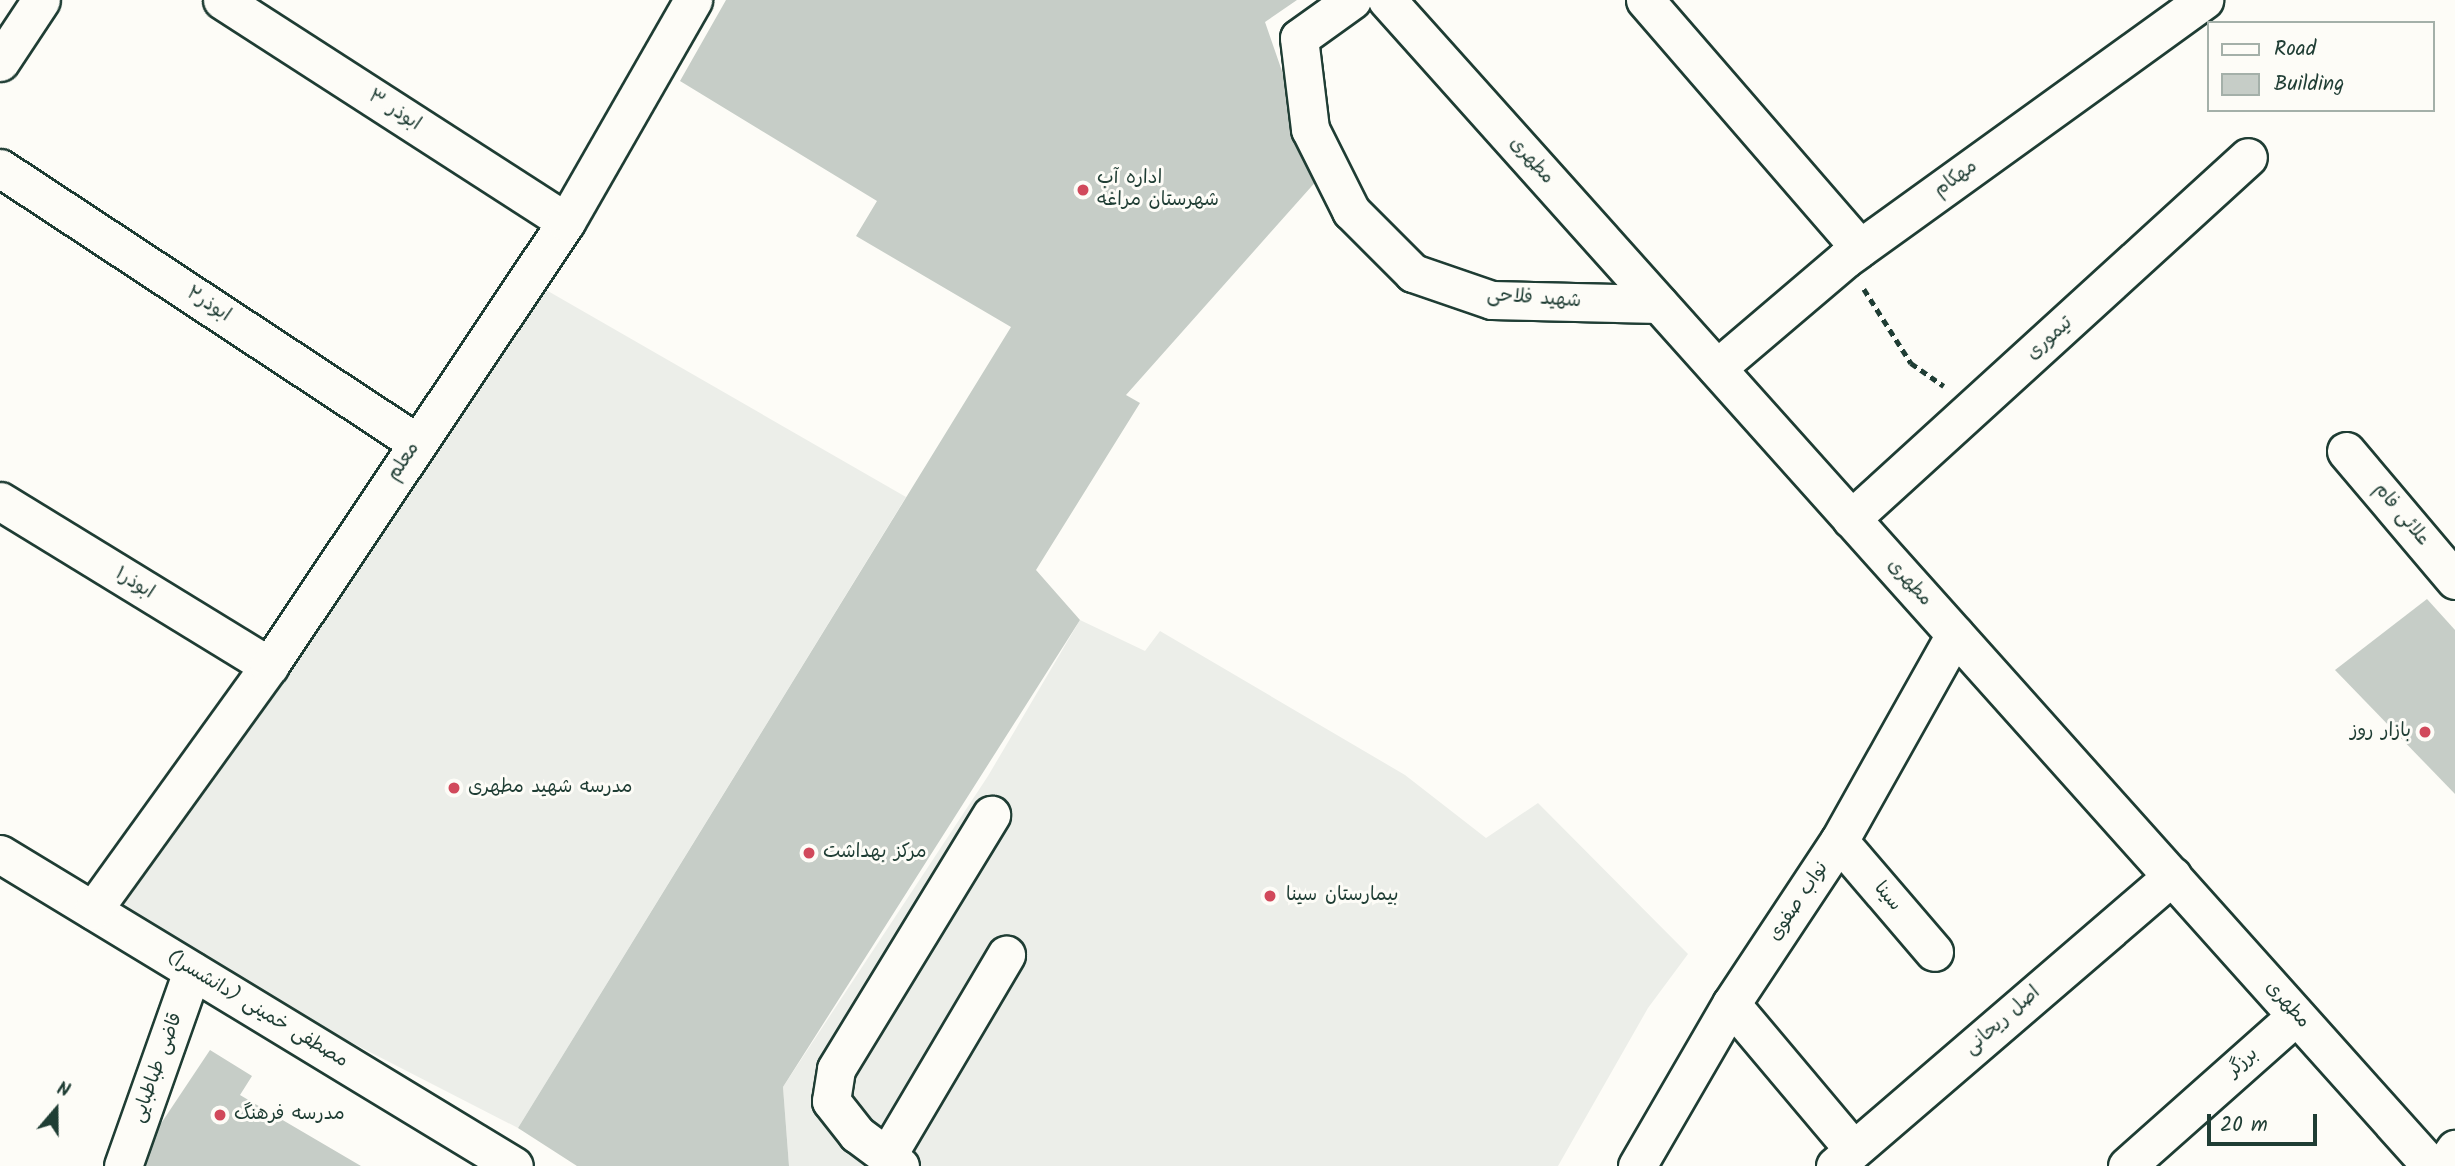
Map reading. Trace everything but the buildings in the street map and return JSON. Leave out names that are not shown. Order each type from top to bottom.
[{"type":"street","points":[[0,62],[41,0]]},
{"type":"street","name":"ابوذر ۳","points":[[222,0],[565,222]]},
{"type":"street","name":"معلم","points":[[93,910],[269,666],[565,222],[693,0]]},
{"type":"street","name":"شهید فلاحی","points":[[1352,0],[1299,38],[1310,129],[1351,211],[1413,272],[1492,300],[1659,304]]},
{"type":"street","name":"مطهری","points":[[1387,0],[2431,1166]]},
{"type":"street","points":[[1645,0],[1852,253]]},
{"type":"street","name":"مهکام","points":[[1717,368],[1852,253],[2204,1]]},
{"type":"street","name":"تیموری","points":[[1851,519],[2248,157]]},
{"type":"street","name":"ابوذر۲","points":[[0,168],[417,443]]},
{"type":"street","name":"علائی فام","points":[[2346,451],[2455,580]]},
{"type":"street","name":"ابوذر۱","points":[[0,502],[269,666]]},
{"type":"street","name":"نواب صفوی","points":[[1637,1166],[1731,1004],[1839,841],[1955,634]]},
{"type":"street","points":[[991,815],[835,1069],[831,1101],[857,1134],[893,1161],[1006,954]]},
{"type":"street","name":"سینا","points":[[1839,841],[1934,952]]},
{"type":"street","name":"مصطفی خمینی (دانشسرا)","points":[[0,854],[514,1166]]},
{"type":"street","name":"اصل ریحانی","points":[[1844,1158],[2172,876]]},
{"type":"street","name":"قاضی طباطبایی","points":[[123,1166],[192,971]]},
{"type":"street","points":[[1731,1004],[1844,1158]]},
{"type":"street","name":"برزگر","points":[[2127,1166],[2296,1016]]},
{"type":"street","points":[[2442,1166],[2455,1149]]},
{"type":"path","points":[[1852,253],[1911,363],[1945,387],[1968,414]]},
{"type":"shaded area","name":"مدرسه شهید مطهری","points":[[527,279],[906,497],[518,1128],[93,910]]},
{"type":"shaded area","name":"بیمارستان سینا","points":[[1080,620],[1145,651],[1160,631],[1405,775],[1486,838],[1538,803],[1688,954],[1648,1008],[1558,1166],[789,1166],[783,1087],[988,776]]},
{"type":"place","name":"اداره آب شهرستان مراغه","points":[[1083,190]]},
{"type":"place","name":"بازار روز","points":[[2425,732]]},
{"type":"place","name":"مدرسه شهید مطهری","points":[[454,788]]},
{"type":"place","name":"مرکز بهداشت","points":[[809,853]]},
{"type":"place","name":"بیمارستان سینا","points":[[1270,896]]},
{"type":"place","name":"مدرسه فرهنگ","points":[[220,1115]]}]
